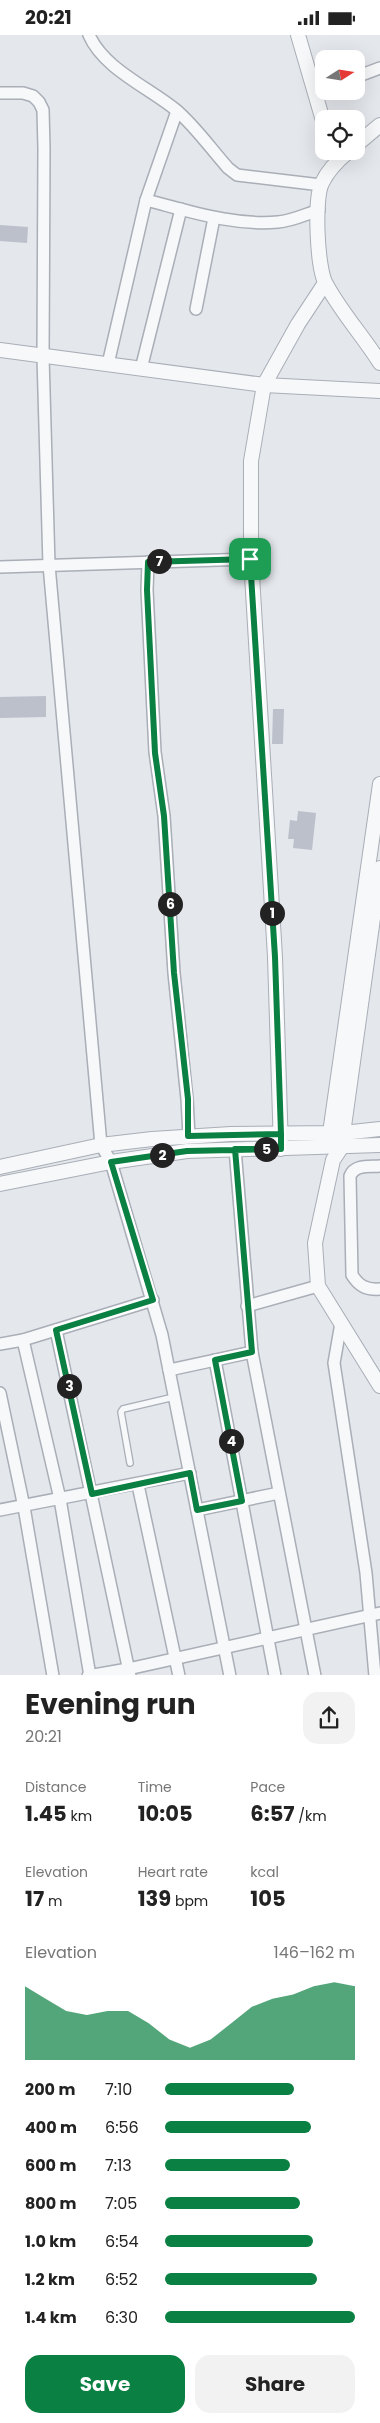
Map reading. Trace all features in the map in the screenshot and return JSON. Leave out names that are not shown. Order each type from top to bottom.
[{"type":"street","points":[[89,35],[94,47],[176,116],[237,175],[321,185]]},
{"type":"street","points":[[298,35],[315,81]]},
{"type":"street","points":[[365,74],[380,68]]},
{"type":"street","points":[[0,93],[23,93],[33,96],[39,102],[42,110],[44,149],[43,357],[49,565],[101,1145],[111,1162],[153,1300],[169,1370],[230,1675]]},
{"type":"street","points":[[108,364],[146,200],[176,116]]},
{"type":"street","points":[[365,138],[380,125]]},
{"type":"street","points":[[332,160],[321,185],[319,259],[325,283],[380,363]]},
{"type":"street","points":[[146,200],[214,217],[253,223],[280,222],[319,211]]},
{"type":"street","points":[[141,369],[181,209]]},
{"type":"street","points":[[196,309],[214,217]]},
{"type":"street","points":[[281,1149],[275,957],[250,559],[251,461],[264,385],[298,324],[325,283]]},
{"type":"street","points":[[0,351],[264,385],[380,391]]},
{"type":"street","points":[[0,567],[250,559]]},
{"type":"street","points":[[148,562],[147,590],[154,734],[164,816],[174,973],[188,1099],[188,1136]]},
{"type":"street","points":[[380,791],[334,1152],[314,1243],[318,1286],[380,1386]]},
{"type":"street","points":[[336,1133],[380,868]]},
{"type":"street","points":[[0,1164],[101,1145],[188,1136],[336,1133],[380,1129]]},
{"type":"street","points":[[0,1184],[111,1162],[187,1151],[281,1149],[334,1152],[380,1145]]},
{"type":"street","points":[[235,1149],[246,1307],[252,1352],[314,1675]]},
{"type":"street","points":[[380,1166],[359,1167],[353,1170],[350,1176],[350,1194],[352,1275],[358,1284],[372,1289],[380,1289]]},
{"type":"street","points":[[246,1307],[318,1286]]},
{"type":"street","points":[[0,1344],[23,1340],[153,1300]]},
{"type":"street","points":[[341,1323],[334,1363],[375,1615],[375,1675]]},
{"type":"street","points":[[56,1330],[129,1672]]},
{"type":"street","points":[[23,1340],[60,1499],[89,1675],[129,1672],[176,1658],[375,1615]]},
{"type":"street","points":[[169,1370],[252,1352]]},
{"type":"street","points":[[215,1360],[275,1675]]},
{"type":"street","points":[[0,1393],[24,1507],[54,1675]]},
{"type":"street","points":[[0,1511],[138,1485],[190,1473]]},
{"type":"street","points":[[138,1485],[179,1675]]},
{"type":"street","points":[[197,1510],[280,1493]]},
{"type":"lane","points":[[130,1463],[121,1411],[174,1397]]},
{"type":"building","points":[[0,225],[28,227],[27,243],[0,241]]},
{"type":"building","points":[[46,696],[46,717],[0,718],[0,697]]},
{"type":"building","points":[[273,709],[284,709],[283,744],[272,744]]},
{"type":"building","points":[[298,811],[316,813],[312,850],[293,848],[294,839],[288,839],[290,820],[297,821]]},
{"type":"route","points":[[250,559],[148,562],[147,590],[151,697],[155,753],[164,816],[174,973],[188,1099],[188,1136],[281,1134],[281,1149],[235,1149],[246,1307],[252,1352],[215,1360],[242,1501],[197,1510],[190,1473],[92,1494],[56,1330],[153,1300],[111,1162],[187,1151],[235,1149],[281,1149],[281,1134],[275,957],[250,559]]}]
